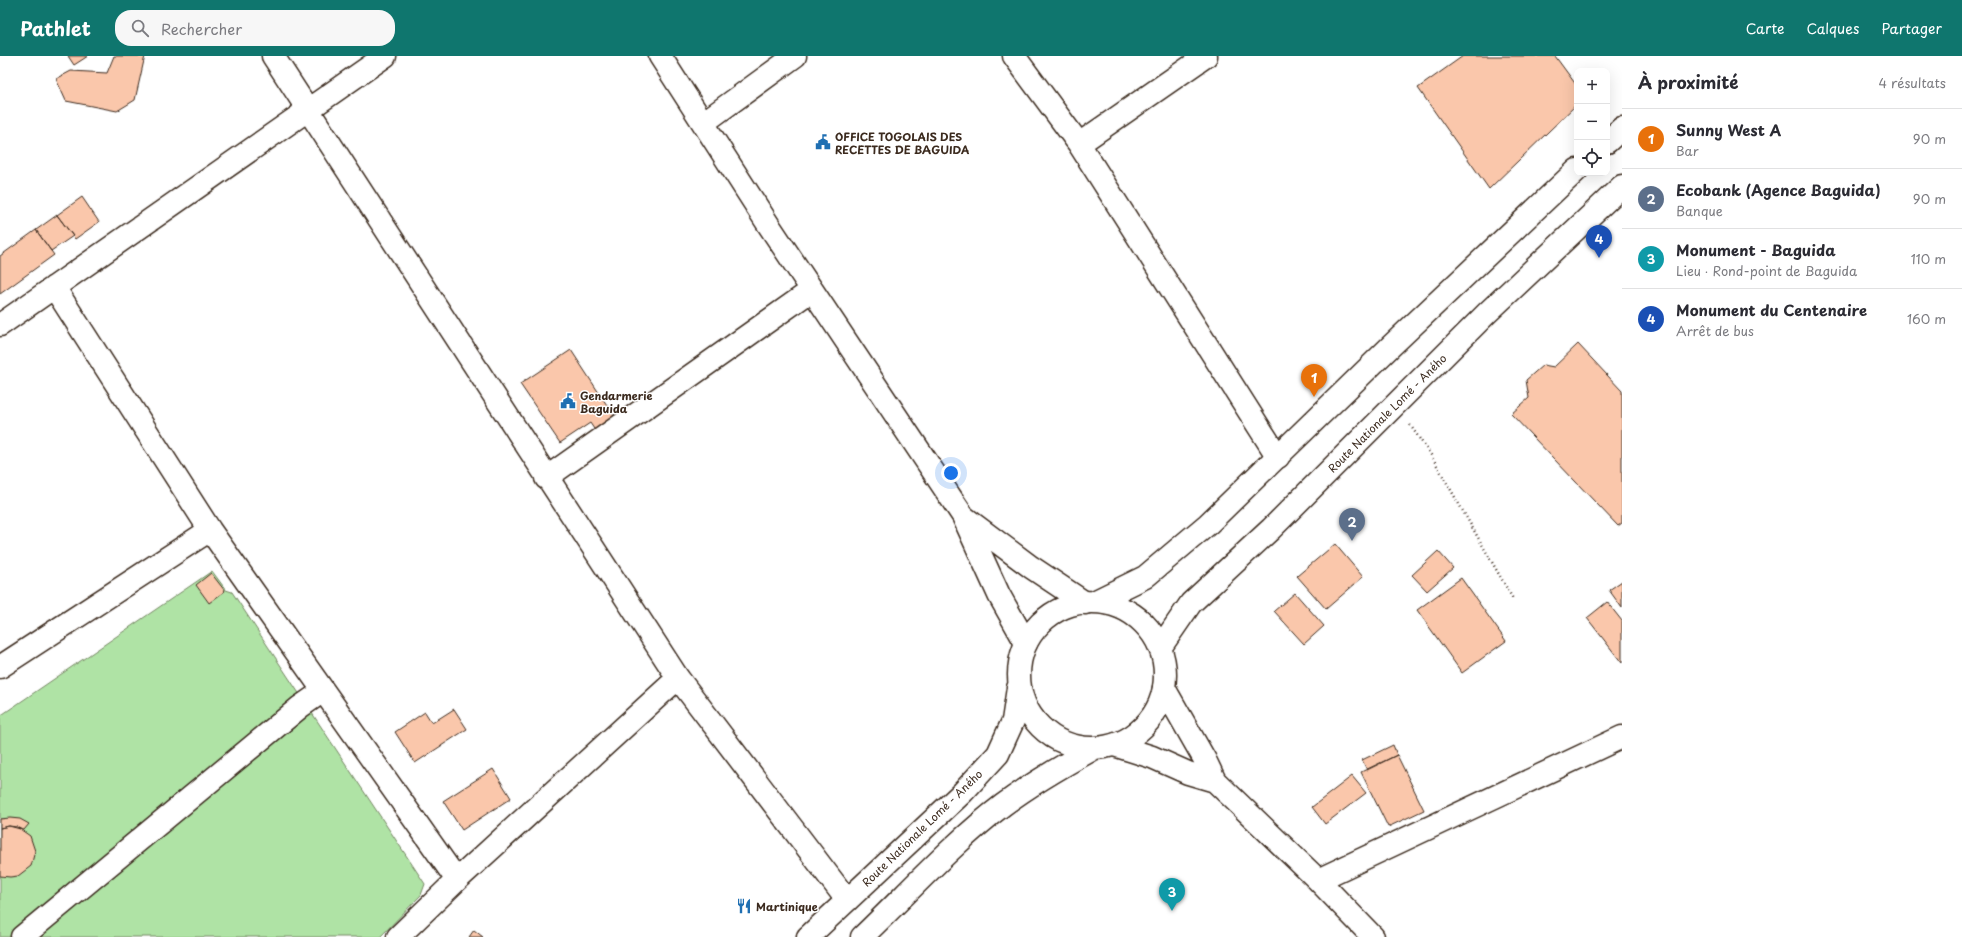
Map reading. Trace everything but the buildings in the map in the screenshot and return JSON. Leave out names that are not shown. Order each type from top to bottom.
[{"type":"main road","points":[[273,56],[546,478],[678,678],[847,900]]},
{"type":"main road","points":[[0,325],[307,109],[385,56]]},
{"type":"main road","points":[[660,56],[812,290],[963,516],[999,595],[1026,643],[1032,633],[1050,615],[1061,609],[1089,602],[1145,577],[1208,524],[1390,347],[1574,173]]},
{"type":"main road","points":[[703,124],[795,56]]},
{"type":"main road","points":[[1014,56],[1079,144],[1278,457]]},
{"type":"main road","points":[[1079,144],[1206,56]]},
{"type":"main road","points":[[1609,140],[1622,128]]},
{"type":"main road","name":"Route Nationale Lomé - Aného","points":[[1160,648],[1191,603],[1271,529],[1487,313],[1622,186]]},
{"type":"main road","points":[[54,287],[210,530],[457,880]]},
{"type":"main road","points":[[546,478],[812,290]]},
{"type":"main road","points":[[862,937],[954,848],[1001,806],[1029,786],[1104,747],[1126,740],[1147,723],[1155,712],[1164,688],[1165,672],[1160,648],[1154,635],[1134,615],[1108,604],[1089,602],[1031,568],[963,516]]},
{"type":"main road","points":[[0,667],[210,530]]},
{"type":"main road","name":"Route Nationale Lomé - Aného","points":[[808,937],[963,792],[998,754],[1013,721],[1021,656],[1026,643]]},
{"type":"main road","points":[[398,937],[457,880],[678,678]]},
{"type":"main road","points":[[1018,683],[1026,708],[1043,730],[1066,744],[1080,748],[1104,747],[1152,757],[1188,774],[1215,781]]},
{"type":"main road","points":[[1164,688],[1205,760],[1215,781],[1318,880],[1373,937]]},
{"type":"main road","points":[[22,937],[294,712],[323,691]]},
{"type":"main road","points":[[1318,880],[1622,737]]},
{"type":"path","points":[[1395,404],[1431,455],[1513,598]]},
{"type":"green space","points":[[212,571],[226,590],[232,592],[425,884],[421,895],[380,937],[0,937],[0,716]]},
{"type":"place","name":"OFFICE TOGOLAIS DES RECETTES DE BAGUIDA","points":[[823,142]]},
{"type":"place","name":"Monument du Centenaire","points":[[1599,258]]},
{"type":"place","name":"Sunny West A","points":[[1314,397]]},
{"type":"place","name":"Gendarmerie Baguida","points":[[568,401]]},
{"type":"place","name":"Ecobank (Agence Baguida)","points":[[1352,541]]},
{"type":"place","name":"Martinique","points":[[744,906]]},
{"type":"place","name":"Monument - Baguida","points":[[1172,911]]}]
